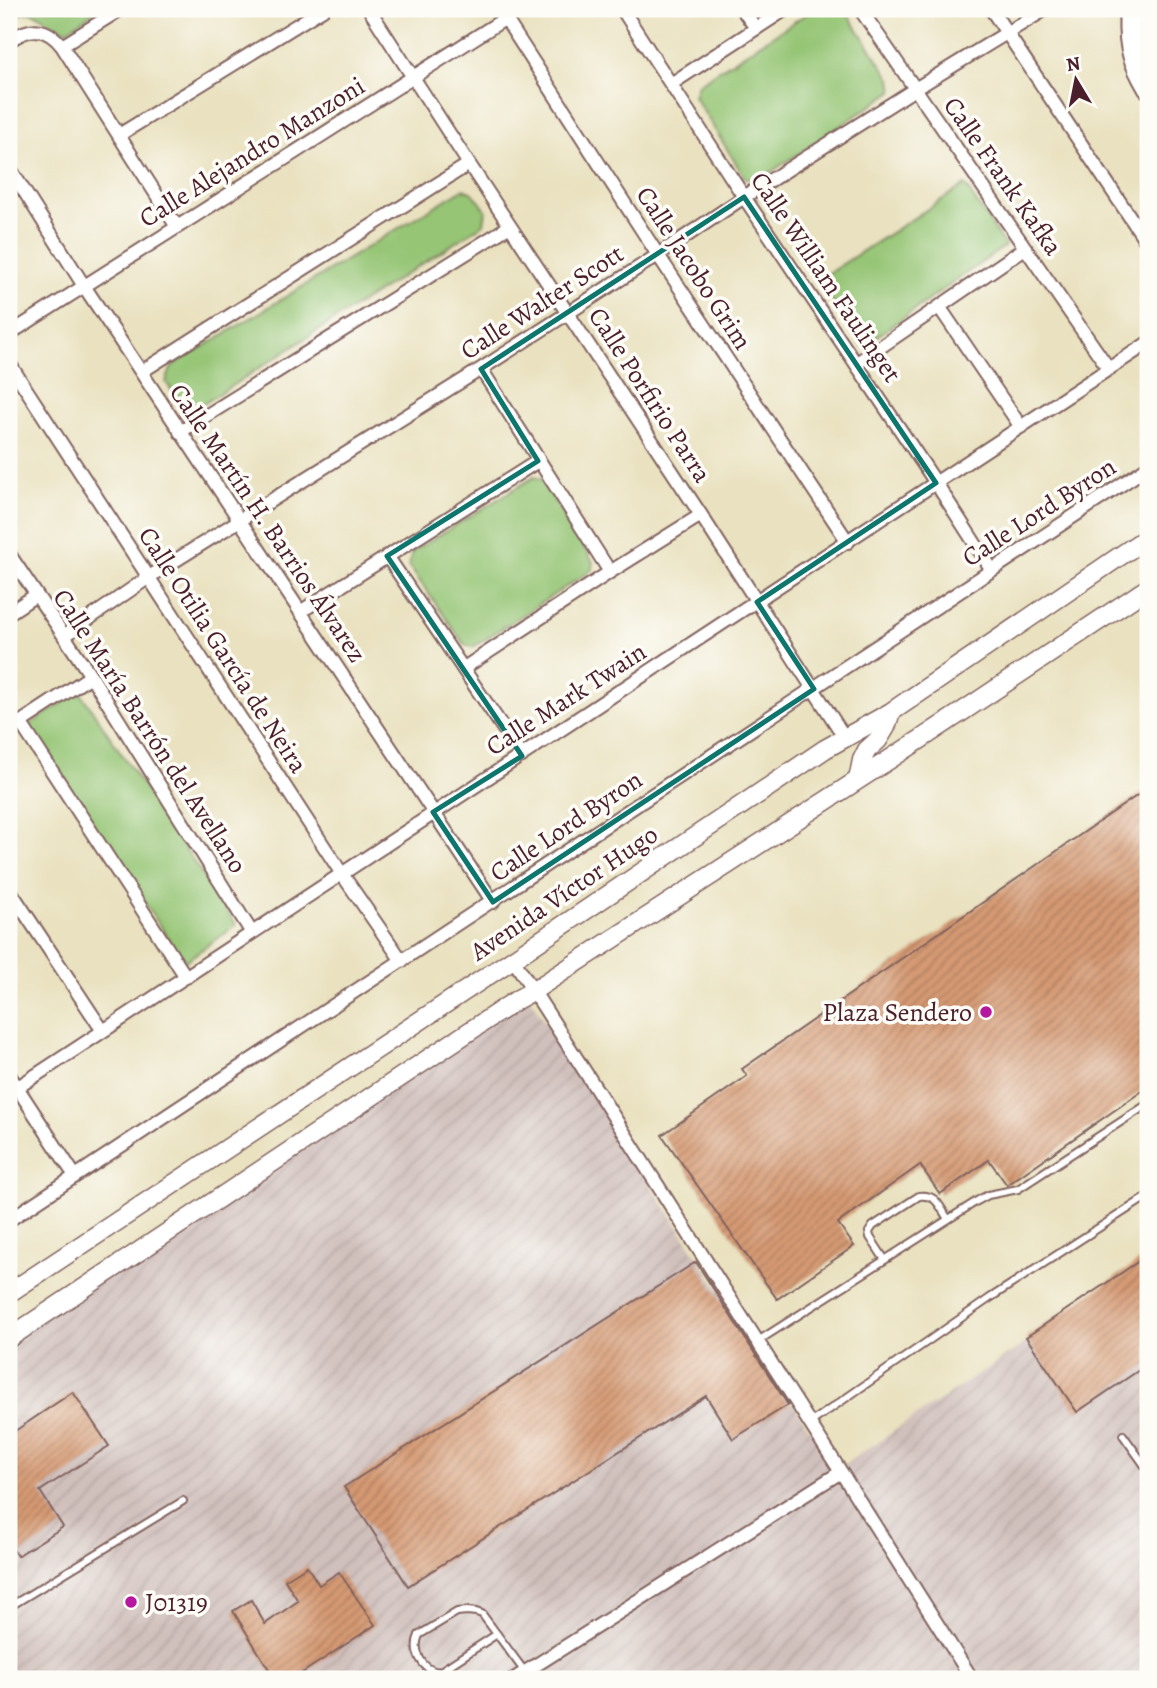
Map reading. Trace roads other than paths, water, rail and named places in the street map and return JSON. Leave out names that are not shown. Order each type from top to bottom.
[{"type":"main road","points":[[1126,13],[1148,51]]},
{"type":"main road","points":[[1126,13],[1132,55],[1148,88]]},
{"type":"street","points":[[62,47],[121,9]]},
{"type":"street","points":[[119,135],[323,9]]},
{"type":"street","name":"Calle Porfirio Parra","points":[[369,9],[845,738]]},
{"type":"street","name":"Calle Alejandro Manzoni","points":[[9,334],[520,9]]},
{"type":"street","name":"Calle William Faulinget","points":[[622,9],[992,570]]},
{"type":"street","points":[[742,9],[756,28]]},
{"type":"street","points":[[671,84],[786,9]]},
{"type":"street","name":"Calle Frank Kafka","points":[[860,9],[1109,369]]},
{"type":"street","points":[[991,9],[1148,244]]},
{"type":"street","name":"Calle Walter Scott","points":[[64,636],[149,577],[481,369],[744,197],[1046,9]]},
{"type":"street","name":"Calle Jacobo Grim","points":[[505,18],[848,542]]},
{"type":"street","points":[[9,41],[36,30],[52,34],[177,227]]},
{"type":"street","points":[[141,372],[469,164]]},
{"type":"street","name":"Calle Martín H. Barrios Álvarez","points":[[9,167],[180,432],[493,902]]},
{"type":"street","points":[[180,432],[510,226]]},
{"type":"street","points":[[857,363],[1025,247]]},
{"type":"street","points":[[940,308],[1021,427]]},
{"type":"street","name":"Calle Mark Twain","points":[[13,1090],[1148,343]]},
{"type":"street","name":"Calle Otilia García de Neira","points":[[9,363],[342,874],[402,961]]},
{"type":"street","points":[[481,369],[610,572]]},
{"type":"street","points":[[300,612],[538,460]]},
{"type":"street","name":"Calle Lord Byron","points":[[9,1220],[1148,467]]},
{"type":"street","points":[[464,668],[701,515]]},
{"type":"street","name":"Avenida Víctor Hugo","points":[[9,1293],[814,757],[891,712],[1148,537]]},
{"type":"street","name":"Calle María Barrón del Avellano","points":[[9,554],[91,676],[252,933]]},
{"type":"street","points":[[387,556],[522,756]]},
{"type":"street","points":[[9,1338],[494,1015],[921,739],[1148,588]]},
{"type":"street","points":[[9,612],[36,595]]},
{"type":"street","points":[[9,730],[91,676]]},
{"type":"street","points":[[858,779],[862,760],[886,727],[891,712]]},
{"type":"street","points":[[20,722],[186,977]]},
{"type":"street","points":[[9,889],[103,1031]]},
{"type":"street","points":[[513,959],[971,1679]]},
{"type":"street","points":[[9,1074],[13,1090],[75,1176]]},
{"type":"street","points":[[520,1676],[841,1472]]},
{"type":"lane","points":[[758,1341],[948,1219],[988,1195],[1010,1192],[1025,1185],[1148,1104]]},
{"type":"lane","points":[[885,1260],[869,1232],[873,1226],[919,1196],[933,1197],[948,1219]]},
{"type":"lane","points":[[810,1423],[990,1298],[1148,1196]]},
{"type":"lane","points":[[1123,1435],[1148,1470]]},
{"type":"lane","points":[[9,1606],[183,1502]]},
{"type":"lane","points":[[497,1634],[439,1672],[426,1667],[418,1656],[416,1647],[419,1635],[457,1612],[482,1614],[497,1634],[520,1676]]},
{"type":"place","name":"Plaza Sendero","points":[[986,1012]]},
{"type":"place","name":"J01319","points":[[131,1602]]}]
